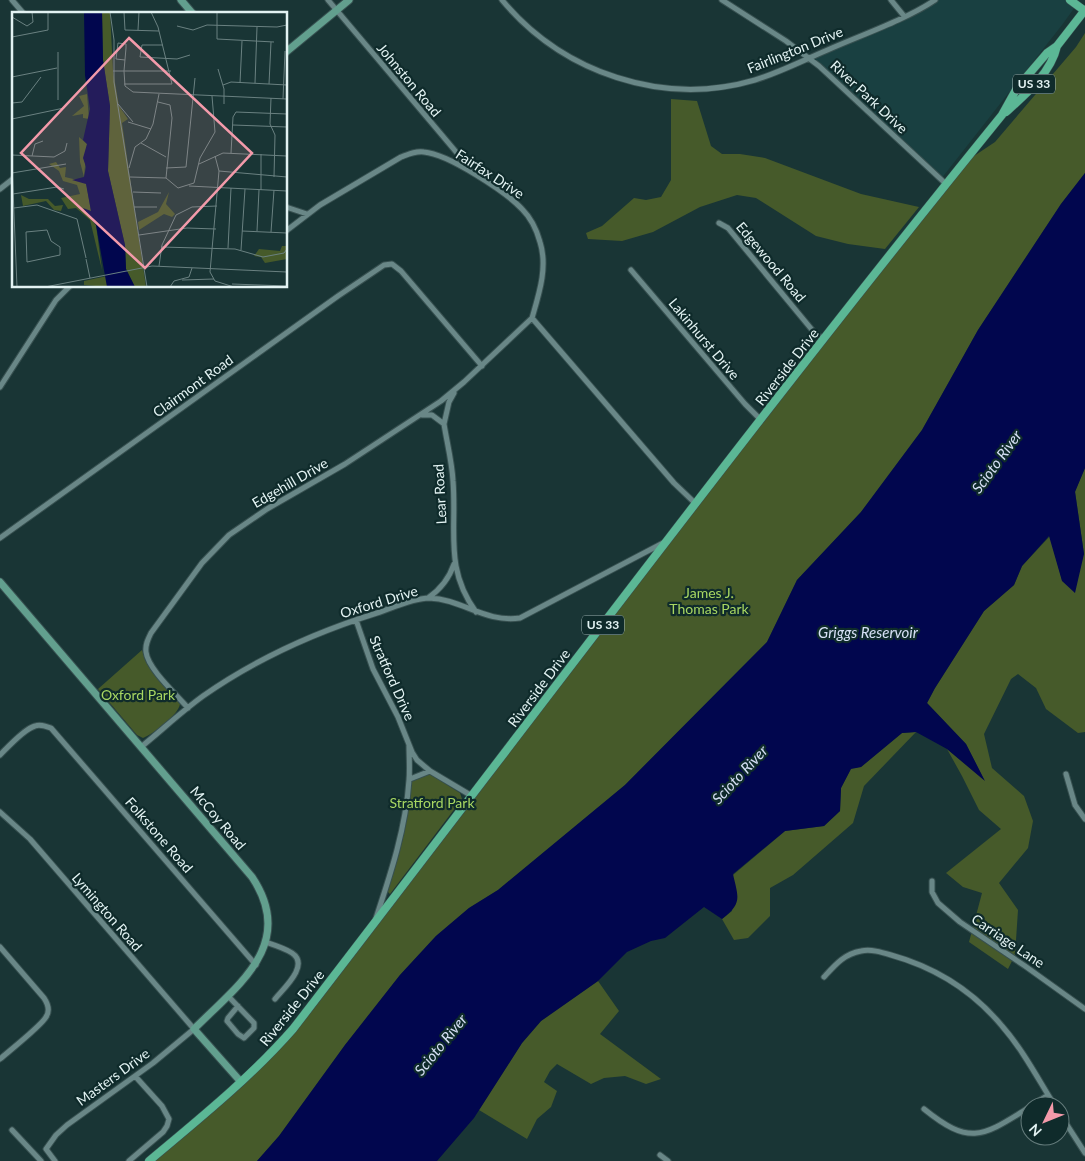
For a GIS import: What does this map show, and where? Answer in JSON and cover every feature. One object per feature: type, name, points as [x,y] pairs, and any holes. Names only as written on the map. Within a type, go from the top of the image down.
[{"type":"main road","points":[[181,0],[191,12]]},
{"type":"main road","points":[[288,50],[349,0]]},
{"type":"main road","points":[[1070,0],[1085,10]]},
{"type":"main road","name":"Riverside Drive","points":[[150,1161],[241,1082],[276,1049],[293,1029],[666,542],[946,184],[1002,115],[1025,96],[1054,60],[1057,46],[1085,10]]},
{"type":"main road","name":"McCoy Road","points":[[0,582],[257,885],[266,908],[268,925],[266,942],[256,964],[228,996],[194,1029]]},
{"type":"main road","points":[[194,1029],[241,1082]]},
{"type":"street","points":[[12,0],[22,12]]},
{"type":"street","name":"Johnston Road","points":[[328,0],[475,174]]},
{"type":"street","name":"Fairlington Drive","points":[[502,0],[521,21],[542,38],[577,61],[610,76],[645,86],[673,90],[716,88],[755,80],[904,16],[935,0]]},
{"type":"street","name":"River Park Drive","points":[[722,0],[809,58],[872,113],[946,184]]},
{"type":"street","points":[[891,0],[904,16]]},
{"type":"street","name":"Fairfax Drive","points":[[288,229],[307,214],[371,174],[412,153],[422,152],[438,155],[475,174],[522,209],[537,232],[541,245],[543,272],[532,318]]},
{"type":"street","points":[[0,190],[12,180]]},
{"type":"street","points":[[288,208],[307,214]]},
{"type":"street","name":"Edgewood Road","points":[[719,223],[728,228],[813,330],[824,340]]},
{"type":"street","name":"Clairmont Road","points":[[0,538],[338,296],[388,264],[396,266],[401,271],[482,366]]},
{"type":"street","name":"Lakinhurst Drive","points":[[631,270],[744,404],[761,420]]},
{"type":"street","points":[[0,388],[56,300],[68,288]]},
{"type":"street","points":[[532,318],[674,483],[696,504]]},
{"type":"street","name":"Edgehill Drive","points":[[188,708],[150,662],[146,653],[146,642],[202,563],[241,525],[345,464],[420,416],[456,390],[532,318]]},
{"type":"street","name":"Lear Road","points":[[428,598],[444,585],[451,575],[454,564],[453,481],[444,424],[449,402],[456,390]]},
{"type":"street","points":[[420,416],[432,415],[444,424]]},
{"type":"street","name":"Oxford Drive","points":[[141,747],[188,708],[239,673],[280,651],[322,632],[428,598],[452,603],[494,618],[508,620],[520,618],[666,542]]},
{"type":"street","name":"Lear Road","points":[[454,564],[462,588],[477,612]]},
{"type":"street","name":"Stratford Drive","points":[[356,620],[373,669],[398,717],[417,760],[430,771],[472,796]]},
{"type":"street","name":"Folkstone Road","points":[[0,755],[35,726],[42,725],[51,728],[256,964]]},
{"type":"street","name":"Stratford Drive","points":[[374,924],[399,843],[407,806],[410,779],[409,745]]},
{"type":"street","points":[[410,779],[430,771]]},
{"type":"street","points":[[1066,774],[1075,805],[1085,819]]},
{"type":"street","name":"Lymington Road","points":[[0,812],[30,839],[194,1029]]},
{"type":"street","name":"Carriage Lane","points":[[932,881],[932,892],[938,904],[960,922],[1085,1009]]},
{"type":"street","points":[[266,942],[291,952],[298,962],[297,971],[275,999]]},
{"type":"street","points":[[0,946],[44,998],[48,1008],[46,1018],[0,1058]]},
{"type":"street","points":[[824,977],[846,956],[869,950],[908,960],[936,972],[951,981],[992,1014],[1014,1042],[1048,1095]]},
{"type":"street","points":[[228,996],[238,1006],[254,1023],[255,1026],[244,1038],[227,1021],[238,1006]]},
{"type":"street","name":"Masters Drive","points":[[41,1160],[56,1135],[67,1125],[135,1076],[194,1029]]},
{"type":"street","points":[[129,1161],[163,1132],[169,1119],[162,1106],[135,1076]]},
{"type":"street","points":[[924,1109],[952,1129],[970,1134],[994,1128],[1020,1113]]},
{"type":"street","points":[[12,1130],[41,1160]]},
{"type":"street","points":[[1070,1130],[1085,1153]]},
{"type":"street","points":[[47,1148],[55,1161]]},
{"type":"street","points":[[660,1155],[668,1161]]},
{"type":"shaded area","points":[[935,0],[1080,0],[941,179],[809,57]]},
{"type":"green space","name":"James J. Thomas Park","points":[[1085,33],[1085,173],[1061,204],[978,330],[922,430],[861,512],[797,580],[767,642],[625,785],[498,890],[469,908],[436,936],[400,975],[345,1045],[279,1136],[257,1161],[150,1161],[276,1049],[962,164],[995,142],[1076,47]]},
{"type":"green space","points":[[671,99],[697,101],[711,146],[722,154],[740,154],[765,158],[861,194],[919,207],[885,249],[848,244],[816,236],[756,198],[737,195],[700,207],[653,232],[622,241],[588,239],[586,233],[602,226],[634,198],[646,200],[661,197],[671,180]]},
{"type":"green space","points":[[1085,468],[1085,732],[1078,733],[1046,709],[1036,688],[1018,674],[1011,679],[984,734],[992,768],[1024,796],[1033,821],[1028,848],[999,883],[1018,910],[1015,955],[1008,969],[969,942],[982,893],[963,887],[946,873],[1001,829],[979,810],[947,749],[984,780],[966,744],[927,703],[984,611],[1014,585],[1022,566],[1050,536],[1062,580],[1084,554],[1075,491]]},
{"type":"green space","name":"Oxford Park","points":[[142,650],[148,665],[180,704],[165,724],[143,738],[137,735],[98,689]]},
{"type":"green space","points":[[916,732],[864,786],[853,823],[793,875],[770,888],[770,916],[748,938],[734,940],[722,919],[732,911],[733,875],[785,831],[824,826],[840,811],[841,788],[851,768],[861,767],[902,733]]},
{"type":"green space","name":"Stratford Park","points":[[424,774],[430,774],[460,793],[462,799],[390,894],[387,891],[402,842],[412,781]]},
{"type":"green space","points":[[598,981],[619,1011],[600,1034],[661,1079],[646,1084],[625,1076],[604,1078],[591,1084],[557,1064],[550,1071],[544,1082],[557,1091],[551,1107],[537,1119],[527,1139],[479,1110],[522,1043],[541,1021]]},
{"type":"water","name":"Griggs Reservoir","points":[[1085,173],[1085,468],[1075,492],[1084,554],[1075,593],[1062,581],[1049,536],[1022,566],[1014,585],[984,611],[927,703],[966,744],[985,781],[947,749],[916,732],[902,733],[861,767],[851,769],[841,788],[840,811],[824,826],[785,831],[733,874],[737,894],[736,904],[722,919],[704,907],[665,938],[651,941],[627,952],[598,981],[541,1021],[522,1043],[474,1118],[437,1161],[257,1161],[279,1136],[345,1045],[400,975],[436,936],[469,908],[498,890],[625,785],[767,642],[797,580],[861,512],[922,430],[978,330],[1061,204]]},
{"type":"water label","name":"Scioto River","points":[[997,462]]},
{"type":"water label","name":"Scioto River","points":[[740,775]]},
{"type":"water label","name":"Scioto River","points":[[441,1045]]}]
